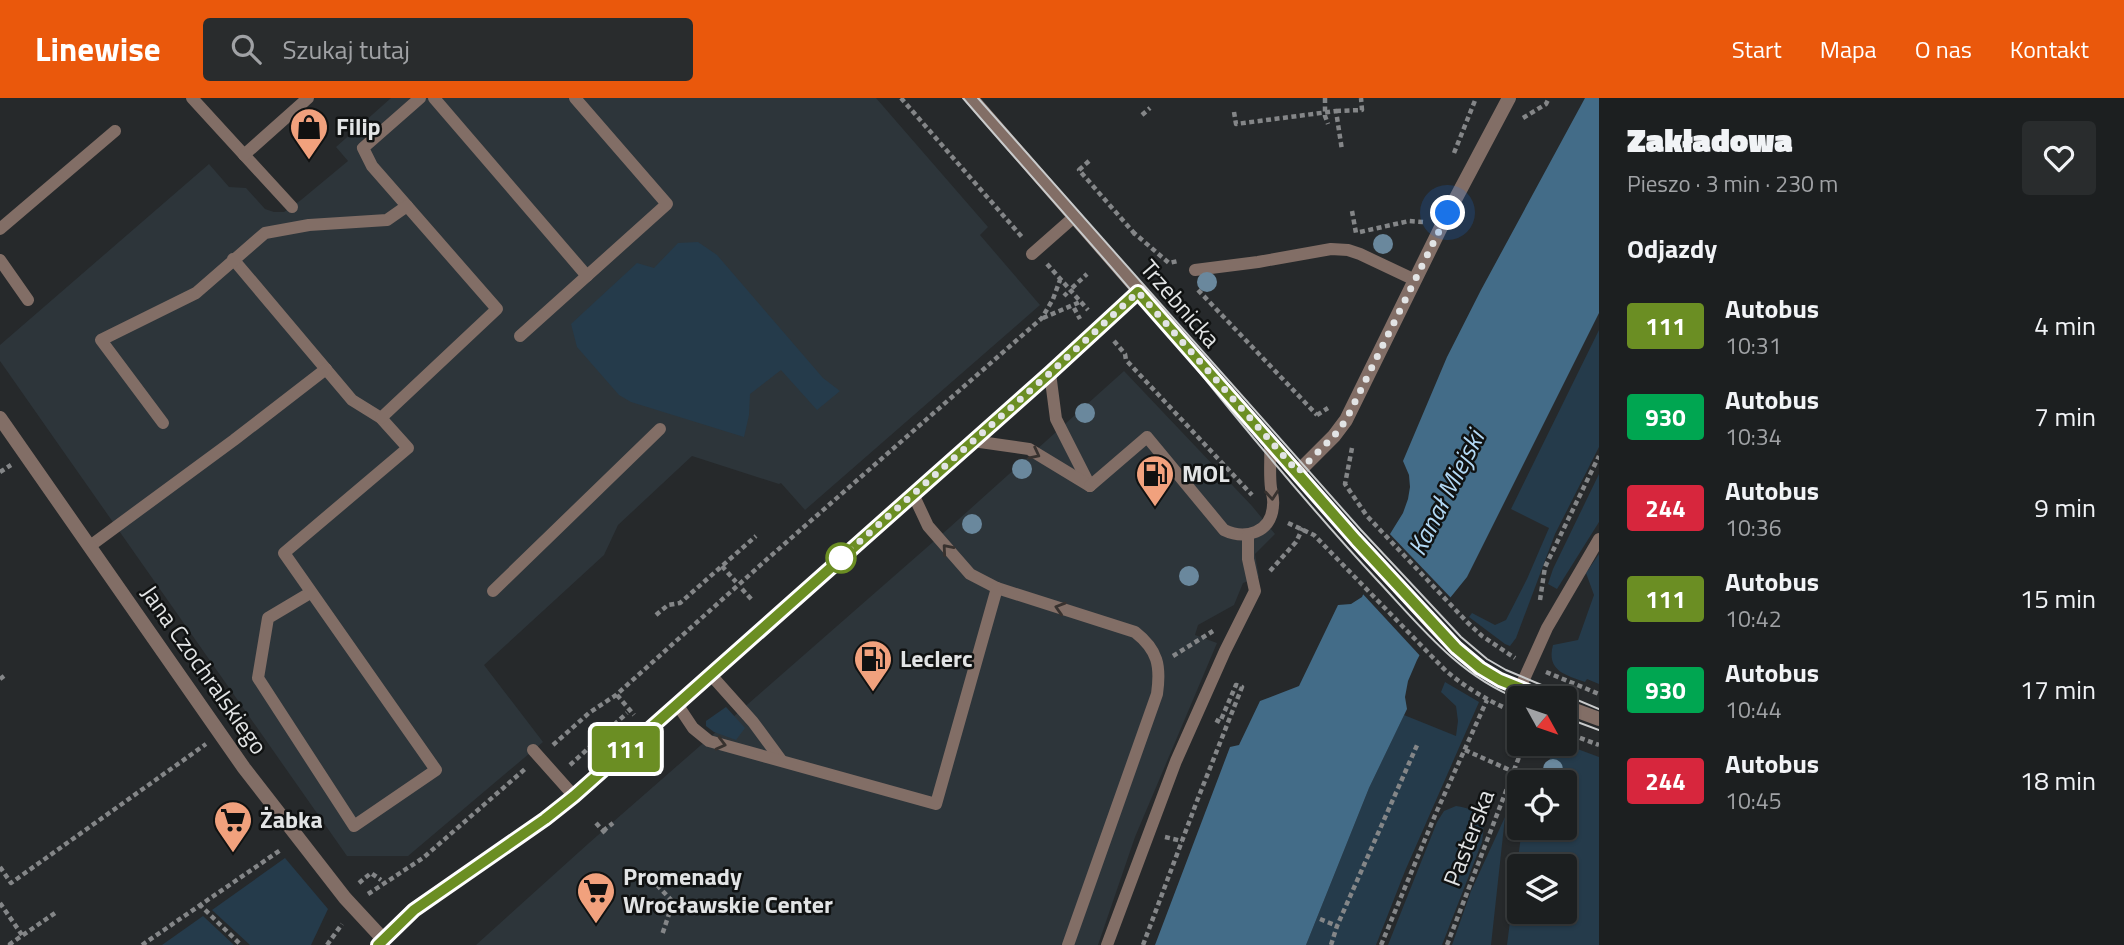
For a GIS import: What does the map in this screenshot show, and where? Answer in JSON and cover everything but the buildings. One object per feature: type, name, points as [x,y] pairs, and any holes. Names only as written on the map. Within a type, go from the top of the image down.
[{"type":"street","name":"Trzebnicka","points":[[971,98],[1356,540],[1456,648],[1480,668],[1515,686]]},
{"type":"street","points":[[1298,472],[1346,420],[1509,98]]},
{"type":"street","points":[[383,943],[414,910],[574,796],[1138,292]]},
{"type":"street","name":"Jana Czochralskiego","points":[[0,418],[244,768],[383,943]]},
{"type":"street","points":[[1577,711],[1599,719]]},
{"type":"lane","points":[[192,98],[292,207]]},
{"type":"lane","points":[[244,155],[308,98]]},
{"type":"lane","points":[[382,418],[497,309],[372,166],[363,148],[419,98]]},
{"type":"lane","points":[[434,98],[587,276]]},
{"type":"lane","points":[[520,336],[667,204],[575,98]]},
{"type":"lane","points":[[0,229],[115,131]]},
{"type":"lane","points":[[163,423],[101,340],[196,293],[265,233],[309,225],[387,220],[407,206]]},
{"type":"lane","points":[[1034,253],[1074,217]]},
{"type":"lane","points":[[1195,270],[1331,249],[1360,254],[1415,280]]},
{"type":"lane","points":[[233,259],[352,400],[382,418],[408,448],[284,553],[436,770],[354,826],[258,678],[268,618],[310,593]]},
{"type":"lane","points":[[0,260],[28,300]]},
{"type":"lane","points":[[90,546],[223,449],[326,369]]},
{"type":"lane","points":[[1050,373],[1056,419],[1090,486]]},
{"type":"lane","points":[[493,591],[660,429]]},
{"type":"lane","points":[[1090,486],[1147,437],[1224,530],[1236,536],[1248,535],[1266,523],[1272,511],[1270,443]]},
{"type":"lane","points":[[973,441],[1029,449],[1090,486]]},
{"type":"lane","points":[[913,494],[928,526],[970,574],[997,589],[1135,632],[1151,647],[1159,666],[1157,694],[1068,945]]},
{"type":"lane","points":[[1107,945],[1176,761],[1255,592],[1248,559],[1248,535]]},
{"type":"lane","points":[[1521,686],[1547,628],[1599,538]]},
{"type":"lane","points":[[677,704],[693,728],[709,741],[936,804],[997,589]]},
{"type":"lane","points":[[712,675],[781,760]]},
{"type":"lane","points":[[533,756],[574,796]]},
{"type":"path","points":[[901,98],[1034,253],[1087,309]]},
{"type":"path","points":[[1325,98],[1328,124]]},
{"type":"path","points":[[1234,112],[1236,124],[1362,110],[1361,98]]},
{"type":"path","points":[[1518,120],[1546,104],[1549,98]]},
{"type":"path","points":[[1142,115],[1150,108]]},
{"type":"path","points":[[1336,111],[1342,150]]},
{"type":"path","points":[[1089,161],[1079,170],[1134,233]]},
{"type":"path","points":[[1352,211],[1356,233]]},
{"type":"path","points":[[1169,263],[1177,270]]},
{"type":"path","points":[[1072,288],[1087,274]]},
{"type":"path","points":[[1042,318],[1060,280]]},
{"type":"path","points":[[1194,286],[1322,420]]},
{"type":"path","points":[[547,749],[589,713],[617,695],[1042,318],[1080,302]]},
{"type":"path","points":[[1074,308],[1080,318]]},
{"type":"path","points":[[1126,357],[1254,497]]},
{"type":"path","points":[[1350,455],[1345,484],[1367,516],[1467,622],[1482,636],[1514,657],[1599,694]]},
{"type":"path","points":[[1547,628],[1539,603],[1545,568],[1599,456]]},
{"type":"path","points":[[1284,521],[1314,535],[1446,671]]},
{"type":"path","points":[[1255,592],[1296,541],[1303,528]]},
{"type":"path","points":[[656,615],[668,605],[680,603],[756,536]]},
{"type":"path","points":[[722,566],[736,582]]},
{"type":"path","points":[[742,589],[753,601]]},
{"type":"path","points":[[1159,666],[1196,640],[1240,621]]},
{"type":"path","points":[[1143,945],[1242,687],[1237,685],[1220,722],[1214,720],[1231,683]]},
{"type":"path","points":[[617,695],[634,714]]},
{"type":"path","points":[[1381,945],[1487,700],[1507,709]]},
{"type":"path","points":[[566,768],[627,713]]},
{"type":"path","points":[[1577,737],[1599,745]]},
{"type":"path","points":[[0,867],[11,883],[206,743]]},
{"type":"path","points":[[1331,945],[1418,743]]},
{"type":"path","points":[[1465,750],[1510,770]]},
{"type":"path","points":[[364,898],[423,858],[533,756]]},
{"type":"path","name":"Pasterska","points":[[1447,945],[1507,790]]},
{"type":"path","points":[[596,823],[604,833],[613,823]]},
{"type":"path","points":[[1161,836],[1182,841]]},
{"type":"path","points":[[142,945],[282,848]]},
{"type":"path","points":[[353,888],[371,873],[381,880]]},
{"type":"path","points":[[657,886],[673,902],[702,905]]},
{"type":"path","points":[[662,935],[673,902]]},
{"type":"path","points":[[0,903],[22,935]]},
{"type":"path","points":[[199,904],[241,945]]},
{"type":"path","points":[[9,945],[55,913]]},
{"type":"path","points":[[327,945],[346,918]]},
{"type":"path","points":[[1320,919],[1337,926]]},
{"type":"shaded area","points":[[391,98],[876,98],[988,227],[980,235],[1040,305],[805,510],[781,483],[692,456],[618,525],[604,555],[484,665],[543,742],[408,856],[347,856],[0,361],[0,345],[209,164],[229,187],[246,188],[265,209],[284,212],[348,161],[336,147]]},
{"type":"shaded area","points":[[698,242],[717,255],[823,378],[840,391],[817,410],[781,370],[750,394],[744,437],[631,402],[619,395],[577,347],[571,324],[637,263],[654,268],[678,243]]},
{"type":"shaded area","points":[[1599,330],[1599,447],[1555,534],[1516,638],[1510,646],[1469,617],[1472,613],[1495,625],[1506,620],[1527,579],[1549,528],[1511,509]]},
{"type":"shaded area","points":[[1124,371],[1252,506],[1275,534],[1255,554],[1259,577],[1243,583],[1234,605],[1198,625],[1195,635],[1217,643],[1135,837],[1098,945],[476,945],[949,528]]},
{"type":"shaded area","points":[[1599,474],[1599,522],[1557,589],[1548,584],[1553,569]]},
{"type":"shaded area","points":[[1599,554],[1599,684],[1587,679],[1585,682],[1559,671],[1552,661],[1552,654],[1553,645],[1578,640],[1594,595],[1586,573]]},
{"type":"shaded area","points":[[1445,682],[1479,702],[1405,871],[1376,945],[1306,945],[1369,788],[1404,715],[1456,736],[1456,706],[1441,692]]},
{"type":"shaded area","points":[[726,707],[745,728],[736,740],[706,726],[706,721]]},
{"type":"shaded area","points":[[1577,749],[1599,757],[1599,945],[1507,945],[1510,924],[1577,924],[1577,854],[1519,854],[1520,840],[1577,840],[1577,770],[1546,770],[1551,756],[1577,756]]},
{"type":"shaded area","points":[[1456,806],[1472,810],[1480,816],[1483,833],[1482,842],[1442,945],[1388,945],[1437,822],[1444,811]]},
{"type":"shaded area","points":[[1505,817],[1491,945],[1452,945],[1471,891]]},
{"type":"shaded area","points":[[285,858],[328,909],[311,945],[250,945],[212,910]]},
{"type":"shaded area","points":[[203,916],[234,945],[162,945]]},
{"type":"water","name":"Kanał Miejski","points":[[1585,98],[1599,98],[1599,313],[1467,577],[1450,598],[1417,660],[1408,681],[1405,697],[1407,709],[1369,788],[1306,945],[1155,945],[1230,747],[1239,745],[1260,701],[1299,686],[1338,605],[1351,604],[1362,597],[1408,499],[1409,475],[1403,461],[1447,357]]},
{"type":"pier","points":[[1387,531],[1453,600],[1423,659],[1361,592]]},
{"type":"tram line","points":[[963,98],[1133,293],[1353,554],[1442,649],[1459,664],[1507,694]]},
{"type":"tram line","points":[[978,98],[1361,530],[1461,637],[1487,659],[1506,670],[1599,709]]},
{"type":"tram line","points":[[1577,722],[1599,730]]},
{"type":"bus line","name":"111","points":[[378,945],[414,910],[574,796],[1138,292],[1432,624],[1480,668],[1515,686]]},
{"type":"place","name":"Filip","points":[[309,161]]},
{"type":"place","name":"MOL","points":[[1155,508]]},
{"type":"place","name":"Leclerc","points":[[873,693]]},
{"type":"place","name":"Żabka","points":[[233,854]]},
{"type":"place","name":"Promenady Wrocławskie Center","points":[[596,925]]},
{"type":"route","points":[[841,558],[1138,292],[1298,472],[1346,420],[1448,213]]}]
